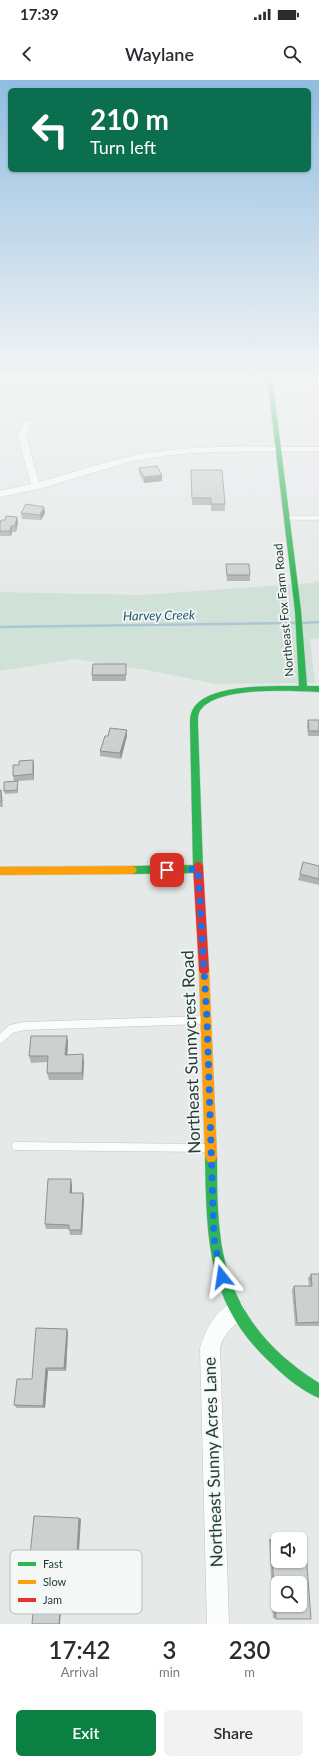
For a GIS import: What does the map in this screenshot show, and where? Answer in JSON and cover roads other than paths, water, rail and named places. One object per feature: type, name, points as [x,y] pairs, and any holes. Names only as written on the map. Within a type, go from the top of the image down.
[{"type":"street","points":[[25,448],[36,487]]},
{"type":"street","points":[[0,494],[36,487],[115,463],[165,453],[221,449],[319,449]]},
{"type":"street","name":"Northeast Fox Farm Road","points":[[198,869],[194,722],[199,705],[204,700],[217,694],[303,689],[298,611],[278,449]]},
{"type":"street","points":[[303,689],[319,689]]},
{"type":"street","points":[[0,871],[198,869]]},
{"type":"street","name":"Northeast Sunnycrest Road","points":[[198,869],[207,1020],[214,1239],[219,1266],[226,1289],[236,1310],[253,1337],[279,1364],[306,1384],[319,1391]]},
{"type":"street","name":"Northeast Sunny Acres Lane","points":[[218,1624],[210,1348],[213,1334],[220,1323],[236,1310]]},
{"type":"lane","points":[[287,518],[319,518]]},
{"type":"lane","points":[[0,1039],[11,1029],[24,1026],[207,1020]]},
{"type":"lane","points":[[16,1146],[210,1148]]},
{"type":"waterway","name":"Harvey Creek","points":[[302,623],[319,622]]},
{"type":"waterway","name":"Harvey Creek","points":[[0,627],[296,623]]}]
